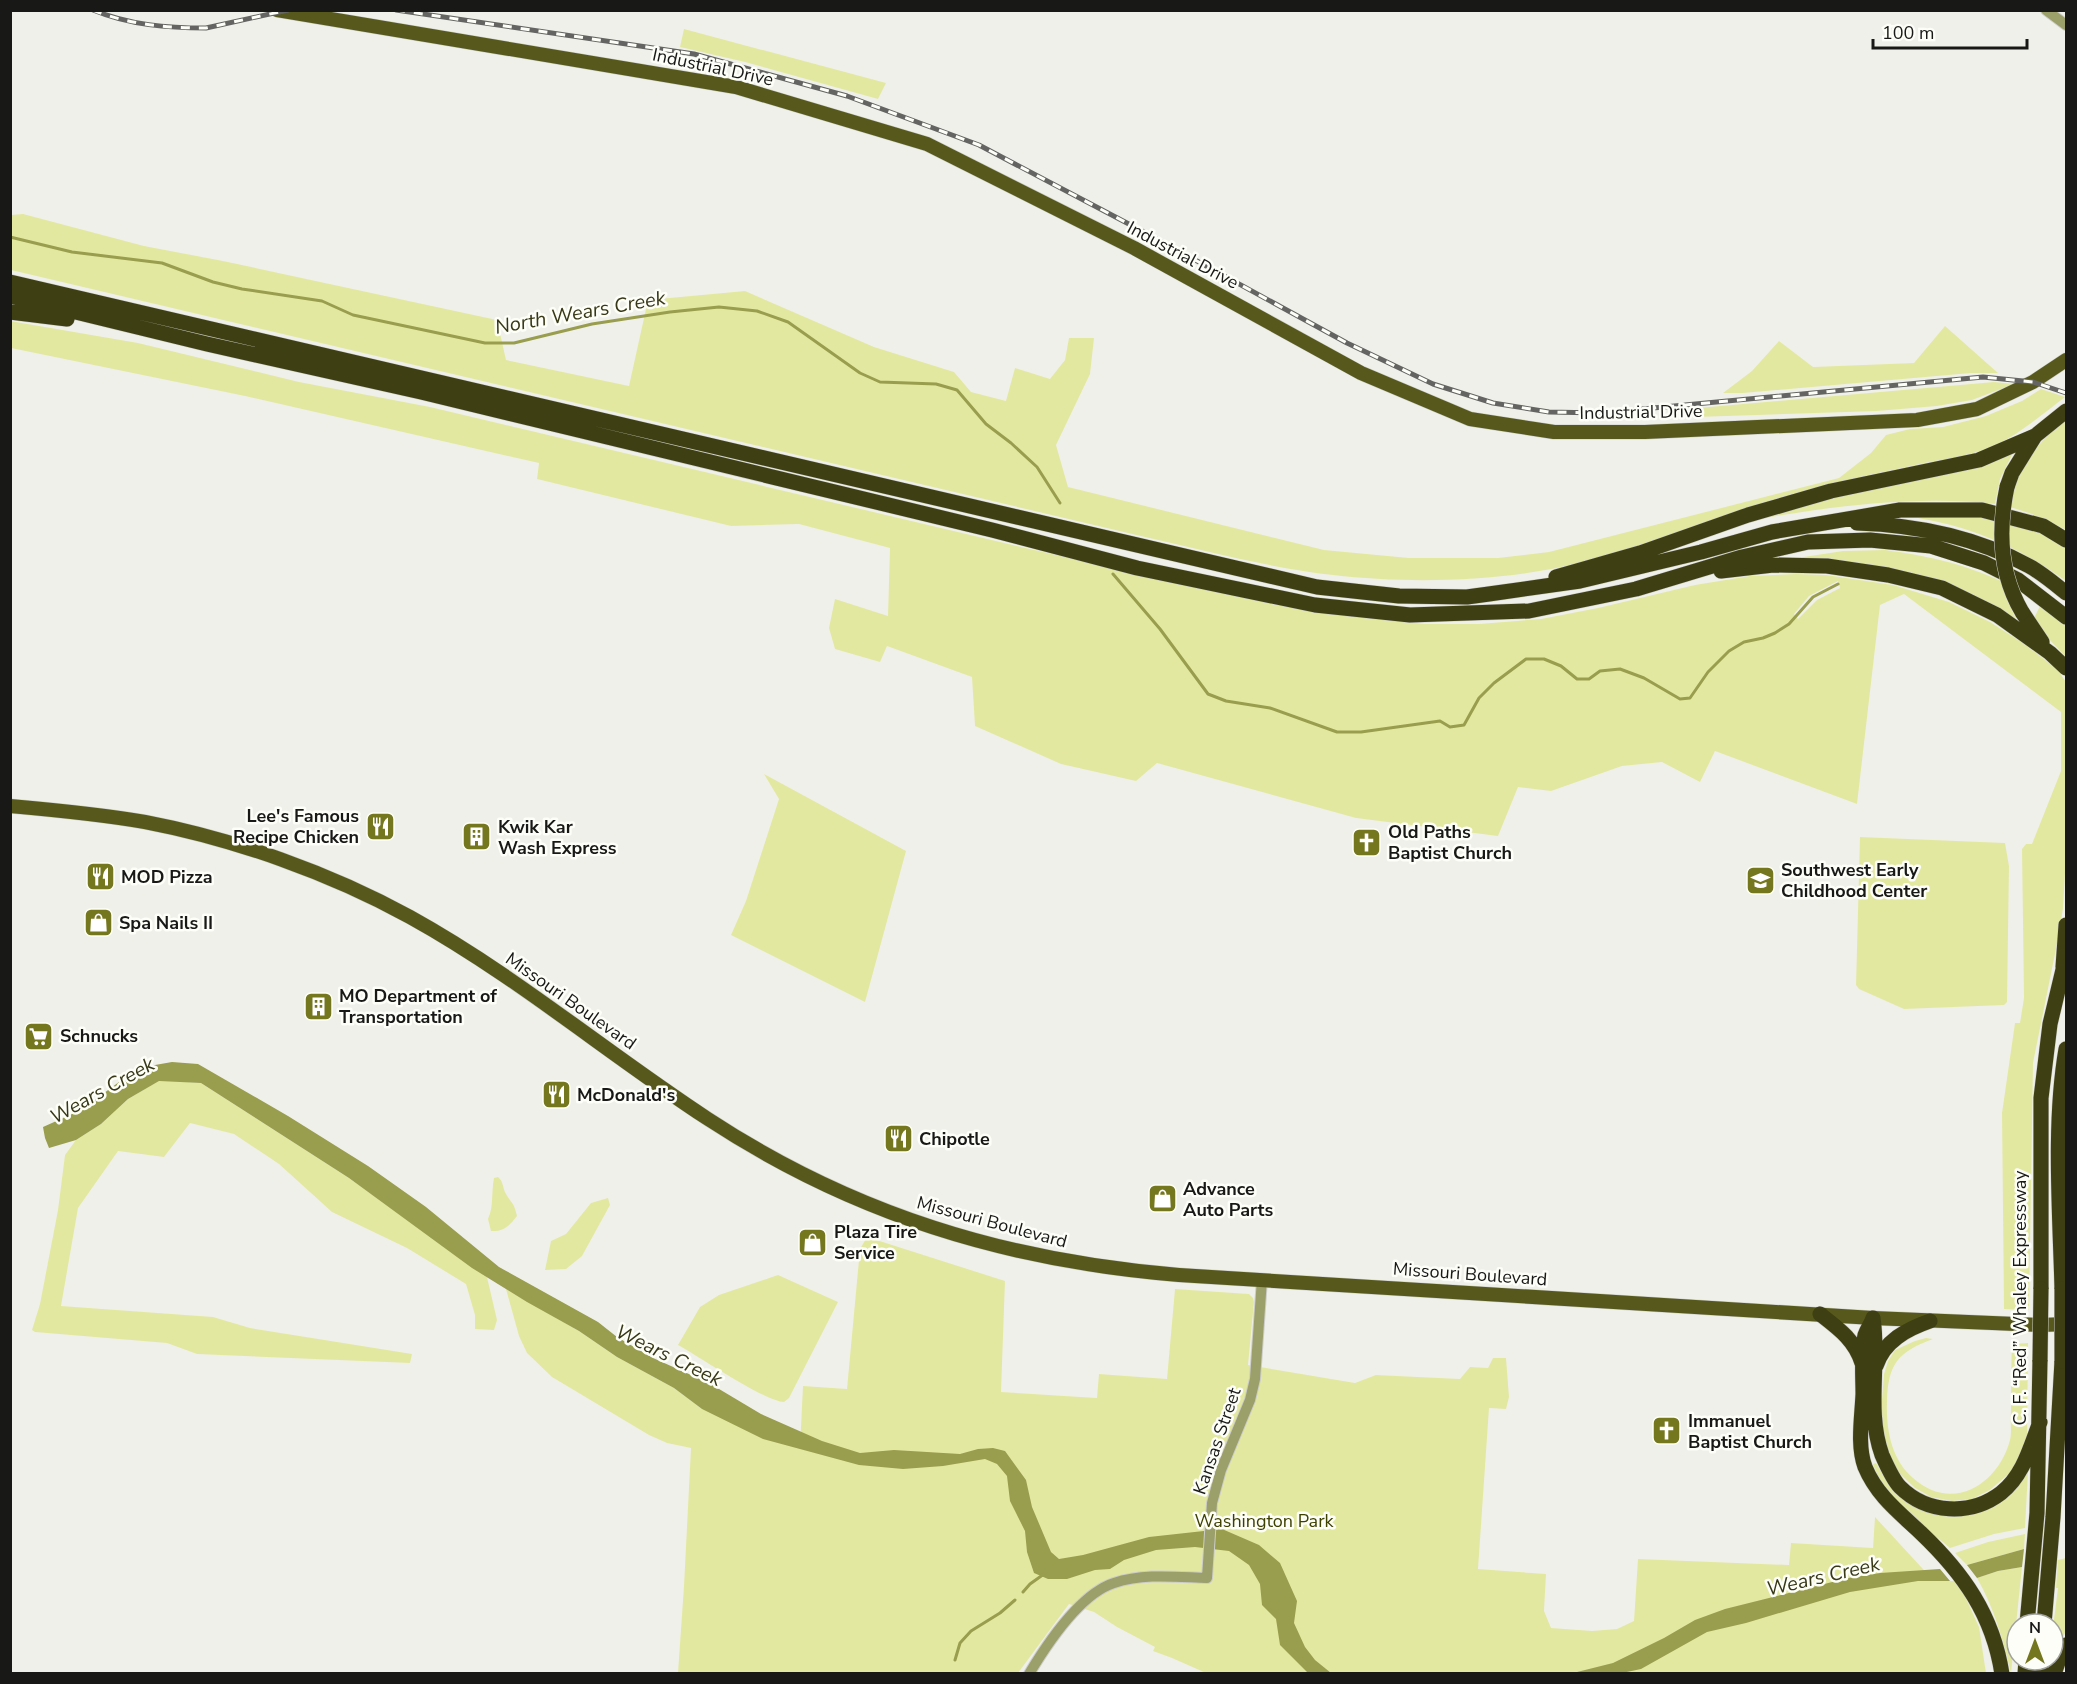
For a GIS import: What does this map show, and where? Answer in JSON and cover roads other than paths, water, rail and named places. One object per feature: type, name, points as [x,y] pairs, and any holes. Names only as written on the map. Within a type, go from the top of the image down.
[{"type":"highway","points":[[10,282],[1317,587],[1399,596],[1467,597],[1490,594],[1580,581],[1701,552],[1772,532],[1900,510],[1982,510],[2043,526],[2067,540]]},
{"type":"highway","points":[[10,296],[455,400],[992,530],[1137,568],[1315,605],[1410,615],[1529,611],[1636,589],[1742,557],[1808,542],[1870,540],[1931,546],[1958,553],[2009,576],[2050,602],[2067,616]]},
{"type":"highway","points":[[10,312],[137,327]]},
{"type":"highway","points":[[1490,594],[1640,553],[1748,515],[1831,491],[1978,460],[2035,436],[2061,416]]},
{"type":"highway","points":[[2035,436],[2007,487],[2001,526],[2003,566],[2013,597],[2050,653]]},
{"type":"highway","points":[[1824,522],[1891,524],[1957,536],[1986,546],[2031,567],[2067,593]]},
{"type":"highway","points":[[1683,575],[1773,565],[1827,566],[1888,575],[1942,588],[1998,615],[2050,653],[2066,668]]},
{"type":"highway","points":[[2062,974],[2067,925]]},
{"type":"highway","points":[[2062,974],[2067,957]]},
{"type":"highway","name":"C. F. “Red” Whaley Expressway","points":[[2028,1612],[2037,1512],[2040,1422],[2041,1098],[2049,1034],[2062,974]]},
{"type":"highway","points":[[2045,1612],[2062,1361],[2060,1133],[2062,1075],[2067,1049]]},
{"type":"highway","points":[[1820,1314],[1852,1342],[1869,1371],[1874,1420],[1882,1455],[1899,1486],[1920,1502],[1948,1510],[1974,1508],[2001,1493],[2023,1468],[2040,1422]]},
{"type":"highway","points":[[1873,1318],[1876,1336],[1869,1371],[1861,1439],[1864,1465],[1872,1482],[1890,1505],[1922,1534],[1961,1577],[1982,1608],[1999,1655],[2002,1674]]},
{"type":"highway","points":[[1869,1371],[1898,1337],[1908,1329],[1930,1321]]},
{"type":"highway","points":[[2062,1361],[2067,1402]]},
{"type":"highway","points":[[2054,1674],[2067,1645]]},
{"type":"main road","name":"Industrial Drive","points":[[277,10],[736,87],[927,144],[1134,248],[1361,373],[1470,419],[1554,432],[1645,432],[1917,420],[1977,409],[2033,382],[2067,360]]},
{"type":"main road","name":"Missouri Boulevard","points":[[10,806],[146,822],[218,840],[287,862],[348,887],[409,917],[468,952],[708,1119],[793,1170],[873,1206],[947,1233],[1020,1252],[1098,1267],[1179,1275],[1873,1318],[2067,1324]]},
{"type":"street","points":[[2046,10],[2067,25]]},
{"type":"street","name":"Kansas Street","points":[[1029,1674],[1058,1632],[1087,1599],[1113,1583],[1158,1576],[1207,1578],[1210,1514],[1221,1470],[1250,1400],[1256,1379],[1262,1279]]},
{"type":"waterway","name":"North Wears Creek","points":[[10,237],[72,252],[162,263],[213,282],[242,289],[322,301],[353,315],[485,343],[514,343],[592,324],[670,312],[719,307],[757,311],[788,322],[860,373],[880,382],[936,384],[957,390],[986,424],[1037,467],[1060,503]]},
{"type":"waterway","name":"North Wears Creek","points":[[1113,574],[1160,629],[1208,694],[1226,701],[1270,708],[1337,732],[1361,732],[1440,721],[1450,727],[1464,725],[1479,698],[1494,683],[1526,659],[1544,659],[1561,666],[1577,679],[1589,679],[1600,671],[1620,669],[1644,678],[1680,699],[1690,698],[1708,672],[1729,651],[1744,642],[1775,633],[1789,624],[1813,597],[1838,584]]},
{"type":"waterway","points":[[1023,1592],[1044,1574]]},
{"type":"waterway","points":[[955,1660],[960,1643],[971,1631],[1000,1613],[1015,1600]]},
{"type":"railway","points":[[93,10],[149,25],[206,28],[288,10]]},
{"type":"railway","points":[[396,10],[694,54],[847,96],[979,145],[1347,343],[1433,384],[1493,403],[1549,412],[1600,413],[1983,377],[2033,382],[2066,393]]},
{"type":"place","name":"Lee's Famous Recipe Chicken","points":[[380,826]]},
{"type":"place","name":"Kwik Kar Wash Express","points":[[477,837]]},
{"type":"place","name":"Old Paths Baptist Church","points":[[1367,842]]},
{"type":"place","name":"MOD Pizza","points":[[100,877]]},
{"type":"place","name":"Southwest Early Childhood Center","points":[[1760,880]]},
{"type":"place","name":"Spa Nails II","points":[[98,923]]},
{"type":"place","name":"MO Department of Transportation","points":[[318,1006]]},
{"type":"place","name":"Schnucks","points":[[39,1036]]},
{"type":"place","name":"McDonald's","points":[[556,1095]]},
{"type":"place","name":"Chipotle","points":[[898,1139]]},
{"type":"place","name":"Advance Auto Parts","points":[[1162,1199]]},
{"type":"place","name":"Plaza Tire Service","points":[[813,1242]]},
{"type":"place","name":"Immanuel Baptist Church","points":[[1667,1431]]},
{"type":"water label","name":"Wears Creek","points":[[102,1090]]},
{"type":"water label","name":"Wears Creek","points":[[669,1355]]},
{"type":"water label","name":"Wears Creek","points":[[1823,1576]]},
{"type":"park label","name":"Washington Park","points":[[1264,1521]]}]
